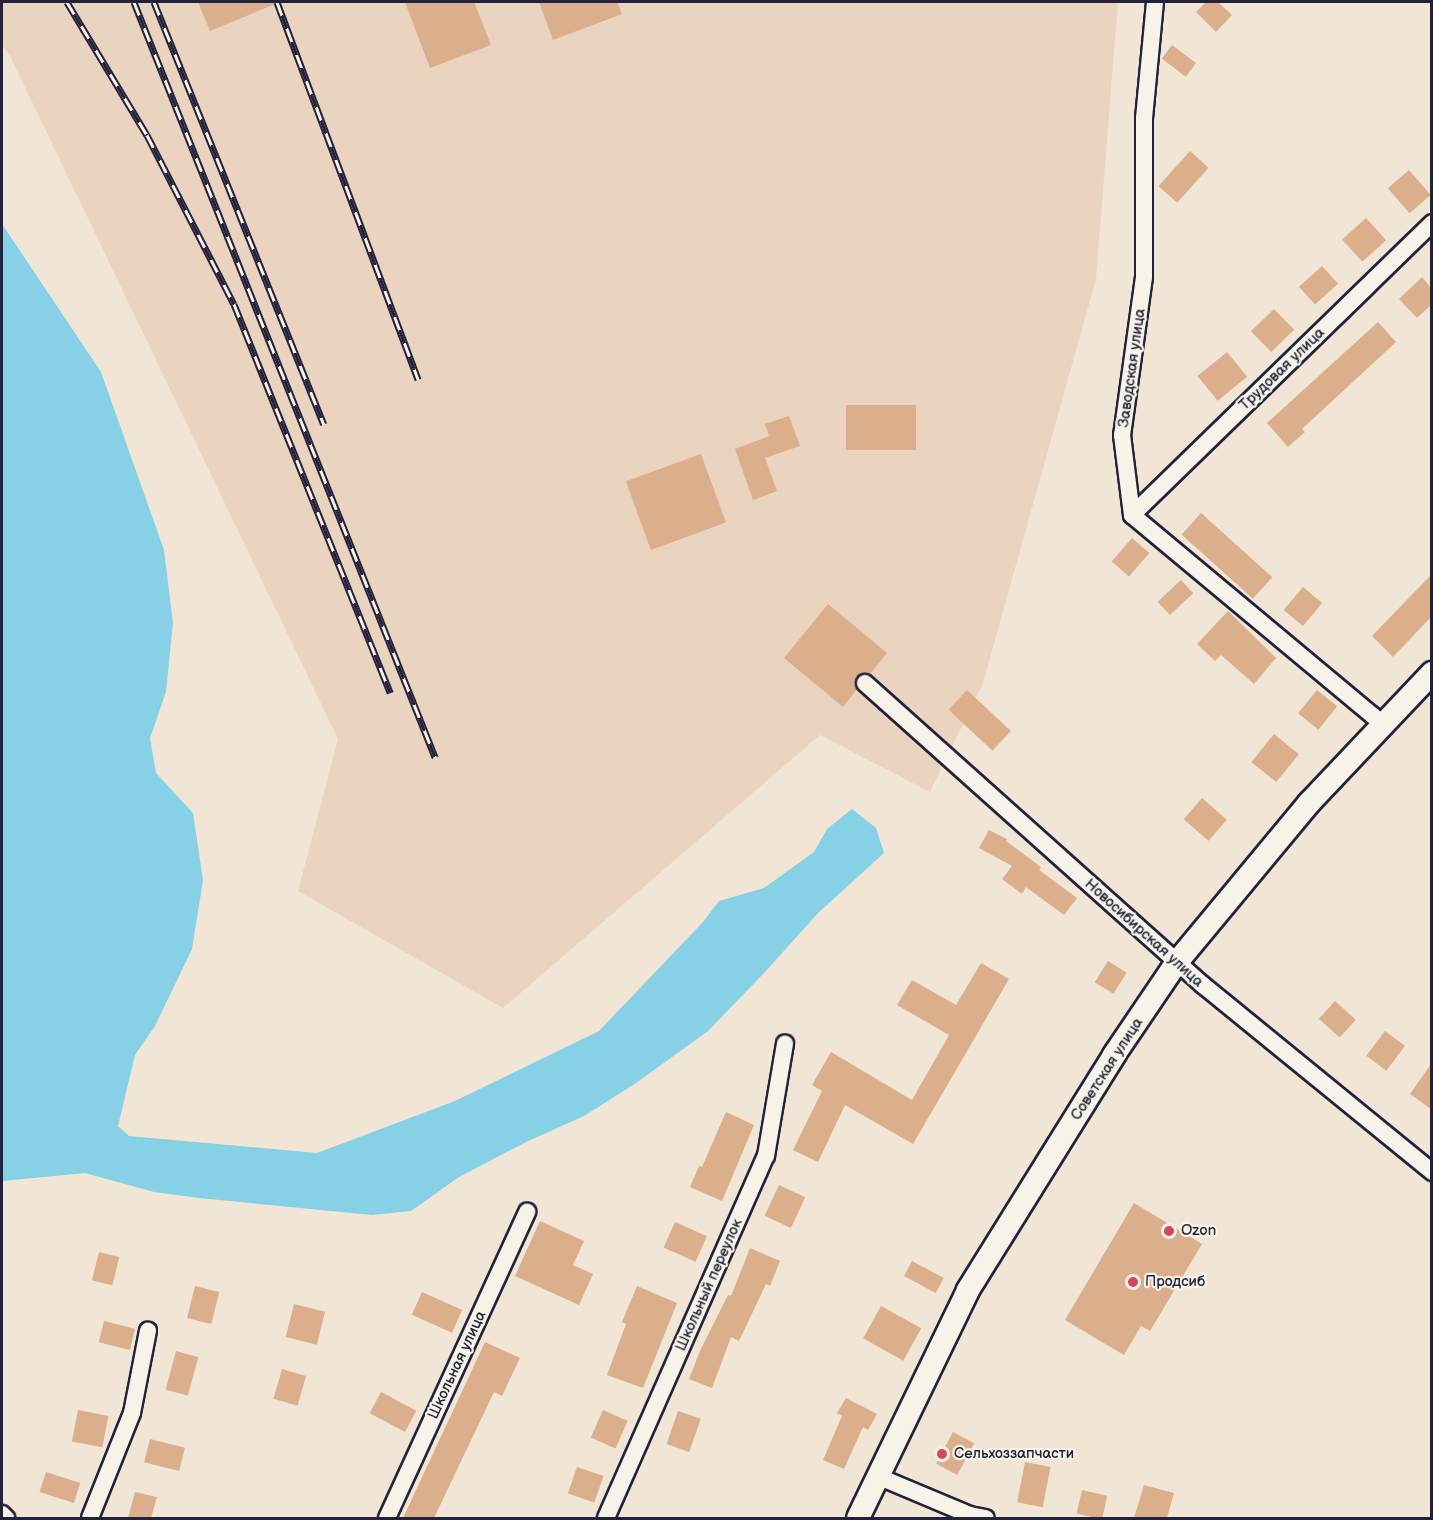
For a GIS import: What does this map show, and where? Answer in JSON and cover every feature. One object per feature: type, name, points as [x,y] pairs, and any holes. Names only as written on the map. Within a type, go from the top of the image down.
[{"type":"main road","name":"Советская улица","points":[[858,1518],[968,1290],[1114,1055],[1177,962],[1309,803],[1431,673]]},
{"type":"street","name":"Заводская улица","points":[[1132,514],[1122,435],[1144,277],[1144,118],[1155,2]]},
{"type":"street","name":"Трудовая улица","points":[[1132,514],[1431,223]]},
{"type":"street","points":[[1132,514],[1384,725]]},
{"type":"street","name":"Новосибирская улица","points":[[865,683],[1177,962],[1431,1172]]},
{"type":"street","name":"Школьный переулок","points":[[606,1518],[766,1156],[785,1044]]},
{"type":"street","name":"Школьная улица","points":[[387,1518],[527,1212]]},
{"type":"street","points":[[90,1518],[132,1413],[148,1331]]},
{"type":"street","points":[[877,1476],[970,1515],[986,1518]]},
{"type":"street","points":[[2,1514],[6,1518]]},
{"type":"shaded area","points":[[2,2],[1118,2],[1096,279],[983,683],[930,792],[820,735],[503,1008],[298,891],[338,739],[10,56],[2,45]]},
{"type":"water","points":[[2,224],[101,372],[164,550],[173,623],[166,692],[150,738],[156,773],[193,813],[203,880],[192,949],[155,1026],[135,1055],[118,1126],[129,1136],[317,1153],[455,1101],[599,1031],[703,922],[719,901],[764,888],[814,852],[827,829],[852,809],[876,828],[884,853],[818,913],[708,1031],[636,1083],[584,1116],[526,1142],[459,1177],[411,1211],[372,1215],[199,1198],[154,1192],[85,1173],[2,1181]]},
{"type":"building","points":[[198,2],[280,2],[210,31]]},
{"type":"building","points":[[405,2],[474,2],[491,45],[430,68]]},
{"type":"building","points":[[539,2],[617,2],[622,14],[553,40]]},
{"type":"building","points":[[1206,2],[1218,2],[1232,15],[1216,32],[1196,12]]},
{"type":"building","points":[[1172,45],[1196,63],[1186,77],[1162,59]]},
{"type":"building","points":[[1190,151],[1209,168],[1177,203],[1159,186]]},
{"type":"building","points":[[1409,170],[1431,195],[1410,213],[1388,188]]},
{"type":"building","points":[[1366,218],[1386,240],[1362,262],[1342,239]]},
{"type":"building","points":[[1322,266],[1338,284],[1315,305],[1299,287]]},
{"type":"building","points":[[1422,277],[1431,288],[1431,305],[1417,318],[1399,299]]},
{"type":"building","points":[[1274,309],[1294,330],[1271,352],[1251,331]]},
{"type":"building","points":[[1378,322],[1396,342],[1302,429],[1305,432],[1288,447],[1267,423]]},
{"type":"building","points":[[1227,352],[1247,377],[1218,401],[1197,376]]},
{"type":"building","points":[[846,405],[916,405],[916,450],[846,450]]},
{"type":"building","points":[[789,416],[800,446],[765,458],[777,491],[753,500],[735,449],[769,436],[765,424]]},
{"type":"building","points":[[701,454],[726,523],[651,550],[626,481]]},
{"type":"building","points":[[1201,513],[1272,577],[1253,599],[1182,535]]},
{"type":"building","points":[[1132,538],[1149,553],[1129,576],[1112,561]]},
{"type":"building","points":[[1431,575],[1431,617],[1393,657],[1372,636]]},
{"type":"building","points":[[1181,580],[1193,593],[1170,615],[1158,602]]},
{"type":"building","points":[[1303,587],[1322,603],[1303,626],[1284,610]]},
{"type":"building","points":[[828,604],[887,653],[870,674],[862,673],[857,676],[855,681],[857,689],[843,707],[784,658]]},
{"type":"building","points":[[1228,611],[1276,658],[1254,684],[1221,655],[1215,661],[1197,644]]},
{"type":"building","points":[[967,690],[1011,731],[992,751],[949,710]]},
{"type":"building","points":[[1317,690],[1337,706],[1318,730],[1298,713]]},
{"type":"building","points":[[1274,734],[1299,754],[1276,782],[1251,762]]},
{"type":"building","points":[[1202,798],[1227,820],[1209,841],[1184,819]]},
{"type":"building","points":[[989,830],[1007,839],[1006,841],[1041,867],[1039,870],[1077,898],[1064,915],[1026,887],[1022,894],[1002,879],[1012,866],[979,848]]},
{"type":"building","points":[[1108,961],[1127,973],[1113,994],[1095,982]]},
{"type":"building","points":[[981,963],[1009,979],[913,1144],[845,1105],[818,1162],[793,1150],[822,1091],[812,1085],[831,1052],[912,1100],[949,1035],[897,1005],[912,980],[956,1005]]},
{"type":"building","points":[[1335,1001],[1356,1020],[1340,1038],[1319,1019]]},
{"type":"building","points":[[1385,1031],[1405,1046],[1386,1071],[1366,1056]]},
{"type":"building","points":[[1431,1064],[1431,1109],[1410,1094]]},
{"type":"building","points":[[726,1112],[754,1125],[722,1201],[690,1187],[699,1166],[702,1167]]},
{"type":"building","points":[[779,1185],[805,1197],[791,1228],[765,1216]]},
{"type":"building","name":"Продсиб","points":[[1134,1203],[1202,1244],[1150,1331],[1141,1326],[1124,1355],[1065,1320]]},
{"type":"building","points":[[540,1221],[584,1241],[573,1265],[593,1274],[579,1305],[515,1276]]},
{"type":"building","points":[[675,1222],[707,1236],[696,1262],[664,1248]]},
{"type":"building","points":[[750,1248],[780,1261],[770,1286],[766,1284],[739,1341],[731,1337],[712,1388],[689,1379],[700,1351],[728,1295],[731,1296]]},
{"type":"building","points":[[99,1252],[119,1257],[112,1285],[92,1280]]},
{"type":"building","points":[[912,1261],[944,1278],[936,1293],[904,1276]]},
{"type":"building","points":[[195,1286],[219,1292],[211,1324],[187,1318]]},
{"type":"building","points":[[637,1286],[677,1303],[643,1388],[607,1375],[626,1324],[622,1322]]},
{"type":"building","points":[[422,1292],[462,1310],[452,1333],[412,1315]]},
{"type":"building","points":[[294,1304],[325,1312],[317,1345],[286,1337]]},
{"type":"building","points":[[881,1306],[921,1328],[903,1361],[863,1338]]},
{"type":"building","points":[[104,1321],[135,1329],[130,1350],[99,1342]]},
{"type":"building","points":[[485,1342],[520,1358],[502,1396],[494,1392],[434,1518],[403,1518]]},
{"type":"building","points":[[176,1351],[198,1357],[188,1396],[166,1390]]},
{"type":"building","points":[[282,1369],[306,1376],[297,1406],[273,1399]]},
{"type":"building","points":[[381,1392],[416,1411],[405,1432],[370,1413]]},
{"type":"building","points":[[846,1398],[877,1414],[868,1430],[863,1427],[844,1469],[823,1460],[842,1416],[837,1413]]},
{"type":"building","points":[[78,1410],[108,1416],[102,1447],[72,1441]]},
{"type":"building","points":[[603,1410],[628,1421],[615,1448],[591,1437]]},
{"type":"building","points":[[678,1411],[701,1419],[689,1452],[667,1444]]},
{"type":"building","points":[[953,1432],[974,1443],[957,1475],[936,1464]]},
{"type":"building","points":[[150,1439],[185,1448],[179,1471],[144,1462]]},
{"type":"building","points":[[1025,1462],[1051,1467],[1043,1507],[1017,1502]]},
{"type":"building","points":[[577,1467],[603,1476],[594,1503],[568,1493]]},
{"type":"building","points":[[46,1472],[80,1483],[74,1503],[40,1492]]},
{"type":"building","points":[[1144,1485],[1174,1493],[1167,1518],[1134,1518]]},
{"type":"building","points":[[1082,1490],[1107,1496],[1102,1518],[1077,1513]]},
{"type":"building","points":[[135,1492],[157,1497],[151,1518],[128,1518]]},
{"type":"railway","points":[[67,2],[147,135],[234,304],[390,693]]},
{"type":"railway","points":[[134,2],[435,757]]},
{"type":"railway","points":[[154,2],[324,424]]},
{"type":"railway","points":[[277,2],[418,380]]},
{"type":"place","name":"Ozon","points":[[1169,1231]]},
{"type":"place","name":"Продсиб","points":[[1133,1282]]},
{"type":"place","name":"Сельхоззапчасти","points":[[942,1454]]}]
